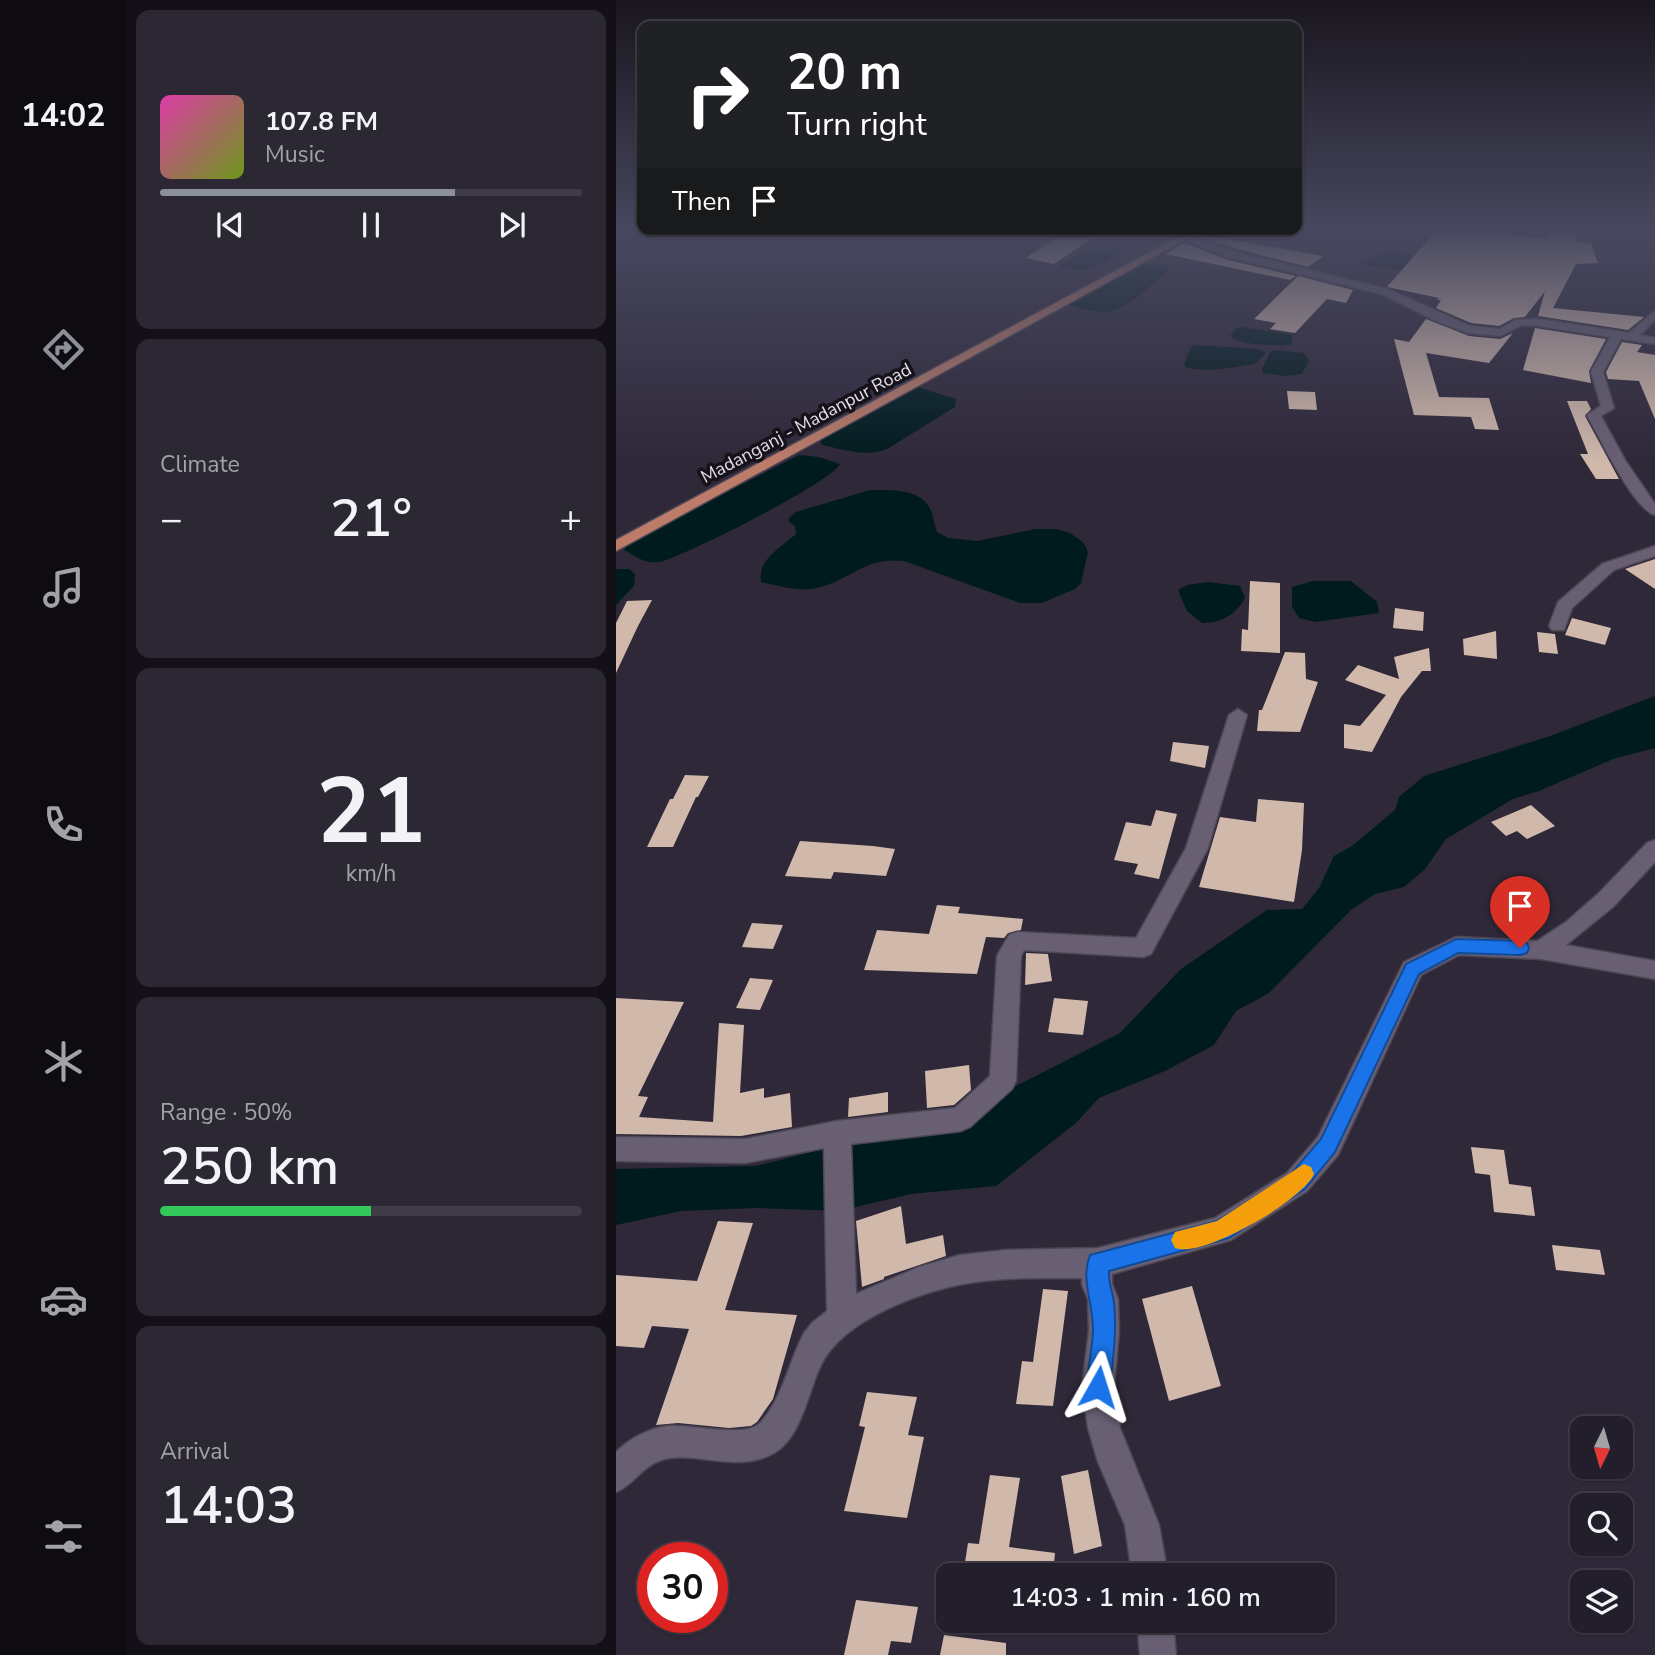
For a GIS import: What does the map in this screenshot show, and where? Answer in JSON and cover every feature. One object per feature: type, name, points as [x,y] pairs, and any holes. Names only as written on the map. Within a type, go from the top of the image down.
[{"type":"main road","name":"Madanganj - Madanpur Road","points":[[616,546],[1055,307]]},
{"type":"street","points":[[1414,307],[1457,327],[1498,333],[1508,331],[1520,322],[1574,326],[1655,341]]},
{"type":"street","points":[[1631,338],[1655,314]]},
{"type":"street","points":[[1617,335],[1597,372],[1608,408],[1594,415],[1618,460],[1649,507],[1655,511]]},
{"type":"street","points":[[1558,626],[1564,606],[1608,567],[1655,551]]},
{"type":"street","points":[[616,1149],[745,1151],[837,1134],[961,1119],[1003,1081],[1009,956],[1017,941],[1143,948],[1197,848],[1238,715]]},
{"type":"street","points":[[1541,950],[1574,928],[1606,900],[1655,848]]},
{"type":"street","points":[[616,1475],[654,1443],[674,1440],[751,1445],[767,1439],[800,1384],[808,1358],[824,1331],[876,1298],[973,1267],[1098,1263],[1221,1230],[1297,1182],[1328,1146],[1412,969],[1456,946],[1541,950],[1655,970]]},
{"type":"street","points":[[837,1134],[842,1320]]},
{"type":"street","points":[[1098,1263],[1097,1285],[1103,1299],[1104,1331],[1098,1387],[1104,1429],[1142,1525],[1148,1563]]},
{"type":"street","points":[[1156,1633],[1158,1655]]},
{"type":"shaded area","points":[[1077,307],[1122,307],[1107,312]]},
{"type":"shaded area","points":[[1236,328],[1288,334],[1292,336],[1292,344],[1259,344],[1230,336]]},
{"type":"shaded area","points":[[1196,345],[1258,349],[1266,353],[1255,364],[1213,370],[1186,368],[1184,364],[1191,347]]},
{"type":"shaded area","points":[[1275,350],[1304,353],[1309,361],[1302,374],[1285,376],[1263,373],[1270,352]]},
{"type":"shaded area","points":[[918,387],[956,399],[955,407],[887,449],[863,453],[822,445],[820,440],[823,437]]},
{"type":"shaded area","points":[[799,455],[819,457],[840,464],[831,473],[786,502],[673,557],[649,562],[624,550],[639,537]]},
{"type":"shaded area","points":[[870,490],[901,491],[923,499],[930,508],[937,532],[948,538],[977,541],[1035,529],[1056,529],[1070,533],[1084,543],[1088,552],[1081,583],[1075,589],[1042,603],[1020,603],[904,561],[879,562],[814,589],[761,582],[766,561],[796,534],[795,526],[789,522],[789,518],[796,512]]},
{"type":"shaded area","points":[[616,569],[629,569],[635,574],[634,586],[616,605]]},
{"type":"shaded area","points":[[1313,581],[1351,581],[1377,602],[1379,613],[1315,622],[1299,618],[1292,607],[1292,587]]},
{"type":"shaded area","points":[[1208,582],[1240,586],[1245,598],[1227,617],[1202,623],[1187,611],[1178,590],[1187,585]]},
{"type":"shaded area","points":[[1655,696],[1655,748],[1613,759],[1539,791],[1513,799],[1446,839],[1425,869],[1404,887],[1375,894],[1351,910],[1269,993],[1236,1011],[1214,1045],[1165,1071],[1099,1098],[1076,1123],[996,1186],[911,1194],[839,1211],[757,1208],[681,1211],[616,1225],[616,1169],[756,1166],[860,1140],[1006,1091],[1120,1033],[1181,969],[1267,910],[1302,909],[1319,888],[1334,856],[1352,846],[1395,810],[1399,797],[1424,776],[1550,736]]},
{"type":"building","points":[[1266,307],[1319,307],[1295,333],[1270,329],[1276,323],[1254,319]]},
{"type":"building","points":[[1533,307],[1525,317],[1514,318],[1499,326],[1471,323],[1436,308]]},
{"type":"building","points":[[1540,307],[1553,307],[1644,317],[1628,330],[1538,316]]},
{"type":"building","points":[[1426,319],[1469,336],[1500,339],[1513,333],[1489,363],[1426,353],[1439,397],[1489,398],[1499,430],[1475,429],[1471,417],[1414,415],[1394,339],[1409,342]]},
{"type":"building","points":[[1535,328],[1606,339],[1589,371],[1591,383],[1523,370]]},
{"type":"building","points":[[1622,342],[1642,345],[1637,352],[1655,355],[1655,419],[1639,381],[1608,379],[1606,372]]},
{"type":"building","points":[[1287,391],[1315,392],[1317,410],[1289,409]]},
{"type":"building","points":[[1567,401],[1587,401],[1591,409],[1585,416],[1619,479],[1596,479],[1580,454],[1588,454]]},
{"type":"building","points":[[1655,559],[1655,589],[1625,569]]},
{"type":"building","points":[[1250,581],[1280,583],[1280,653],[1241,651],[1242,629],[1248,630]]},
{"type":"building","points":[[652,600],[616,673],[616,623],[627,601]]},
{"type":"building","points":[[1395,608],[1424,612],[1423,631],[1393,628]]},
{"type":"building","points":[[1572,618],[1611,628],[1605,645],[1565,635]]},
{"type":"building","points":[[1496,631],[1497,659],[1464,655],[1463,639]]},
{"type":"building","points":[[1537,632],[1555,634],[1558,654],[1539,652]]},
{"type":"building","points":[[1429,648],[1431,671],[1422,671],[1401,697],[1372,752],[1344,748],[1344,724],[1360,726],[1386,695],[1345,680],[1358,665],[1399,679],[1394,657]]},
{"type":"building","points":[[1285,652],[1305,653],[1306,679],[1318,682],[1300,732],[1257,731],[1259,710],[1262,710]]},
{"type":"building","points":[[1173,742],[1209,746],[1205,768],[1170,761]]},
{"type":"building","points":[[685,775],[709,776],[673,847],[647,847],[670,799],[673,799]]},
{"type":"building","points":[[1258,799],[1304,803],[1302,850],[1294,902],[1199,887],[1220,817],[1256,822]]},
{"type":"building","points":[[1531,805],[1555,826],[1527,839],[1517,831],[1506,836],[1491,822]]},
{"type":"building","points":[[1156,810],[1177,814],[1159,879],[1134,874],[1138,864],[1114,860],[1126,822],[1151,826]]},
{"type":"building","points":[[800,841],[895,849],[886,876],[834,872],[831,879],[785,876]]},
{"type":"building","points":[[937,905],[960,907],[958,913],[1023,919],[1021,930],[1008,933],[1004,938],[986,937],[977,974],[864,970],[877,930],[929,934]]},
{"type":"building","points":[[752,923],[783,925],[773,949],[742,947]]},
{"type":"building","points":[[1026,953],[1048,954],[1052,981],[1025,985]]},
{"type":"building","points":[[750,978],[773,980],[760,1010],[736,1008]]},
{"type":"building","points":[[616,998],[684,1002],[638,1096],[648,1097],[639,1117],[713,1122],[719,1023],[744,1025],[740,1093],[764,1088],[764,1098],[790,1093],[792,1127],[741,1136],[616,1134]]},
{"type":"building","points":[[1054,998],[1088,1001],[1083,1035],[1048,1032]]},
{"type":"building","points":[[969,1065],[971,1090],[954,1105],[927,1108],[925,1071]]},
{"type":"building","points":[[888,1092],[888,1112],[848,1117],[849,1098]]},
{"type":"building","points":[[1471,1147],[1504,1150],[1509,1184],[1531,1187],[1535,1216],[1494,1212],[1490,1175],[1475,1173]]},
{"type":"building","points":[[901,1206],[906,1244],[943,1235],[946,1256],[862,1287],[856,1221]]},
{"type":"building","points":[[718,1221],[753,1223],[725,1310],[797,1315],[773,1399],[757,1422],[751,1426],[729,1428],[678,1423],[656,1425],[689,1329],[652,1326],[644,1348],[616,1346],[616,1275],[697,1281]]},
{"type":"building","points":[[1552,1245],[1600,1250],[1605,1275],[1556,1270]]},
{"type":"building","points":[[1192,1286],[1221,1386],[1169,1401],[1142,1299]]},
{"type":"building","points":[[1043,1289],[1068,1291],[1053,1406],[1016,1404],[1022,1361],[1033,1362]]},
{"type":"building","points":[[867,1392],[917,1397],[908,1435],[924,1437],[907,1518],[844,1511],[865,1427],[859,1426]]},
{"type":"building","points":[[1088,1470],[1102,1546],[1074,1554],[1061,1476]]},
{"type":"building","points":[[990,1475],[1020,1478],[1009,1547],[1055,1553],[1054,1563],[965,1563],[968,1543],[979,1544]]},
{"type":"building","points":[[856,1600],[918,1607],[911,1643],[891,1641],[888,1655],[844,1655]]},
{"type":"building","points":[[944,1635],[1006,1643],[1006,1655],[940,1655]]},
{"type":"slow traffic","points":[[1182,1240],[1221,1230],[1297,1182],[1304,1174]]},
{"type":"route","points":[[1098,1387],[1104,1331],[1103,1299],[1096,1274],[1098,1263],[1221,1230],[1297,1182],[1328,1146],[1412,969],[1456,946],[1520,948]]}]
